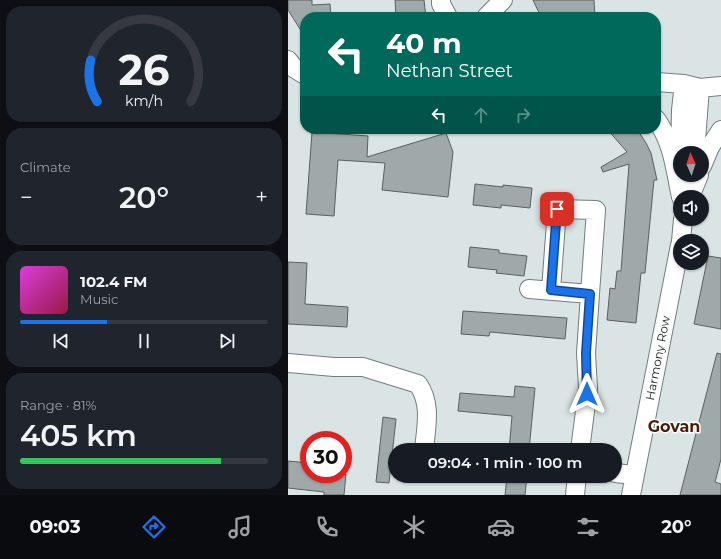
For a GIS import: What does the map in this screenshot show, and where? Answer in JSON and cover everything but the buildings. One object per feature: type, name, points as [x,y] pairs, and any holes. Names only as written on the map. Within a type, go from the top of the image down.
[{"type":"street","points":[[441,0],[441,4],[445,12]]},
{"type":"street","points":[[491,12],[503,0]]},
{"type":"street","points":[[288,60],[295,69],[300,72]]},
{"type":"street","points":[[661,83],[692,86],[721,86]]},
{"type":"street","points":[[692,86],[695,146]]},
{"type":"street","points":[[680,146],[681,117],[692,86]]},
{"type":"street","points":[[661,126],[669,142],[680,190]]},
{"type":"street","points":[[709,149],[721,130]]},
{"type":"street","points":[[551,290],[557,209],[596,210],[586,353],[588,388],[581,443]]},
{"type":"street","name":"Harmony Row","points":[[631,495],[675,270]]},
{"type":"street","points":[[528,289],[590,294]]},
{"type":"street","points":[[288,363],[334,367],[363,367],[418,384],[424,392],[428,406],[425,443]]},
{"type":"street","points":[[622,474],[634,476]]},
{"type":"street","points":[[575,495],[576,483]]},
{"type":"district","name":"Govan","points":[[674,426]]},
{"type":"route","points":[[557,209],[551,290],[590,294],[586,353],[587,394]]}]
